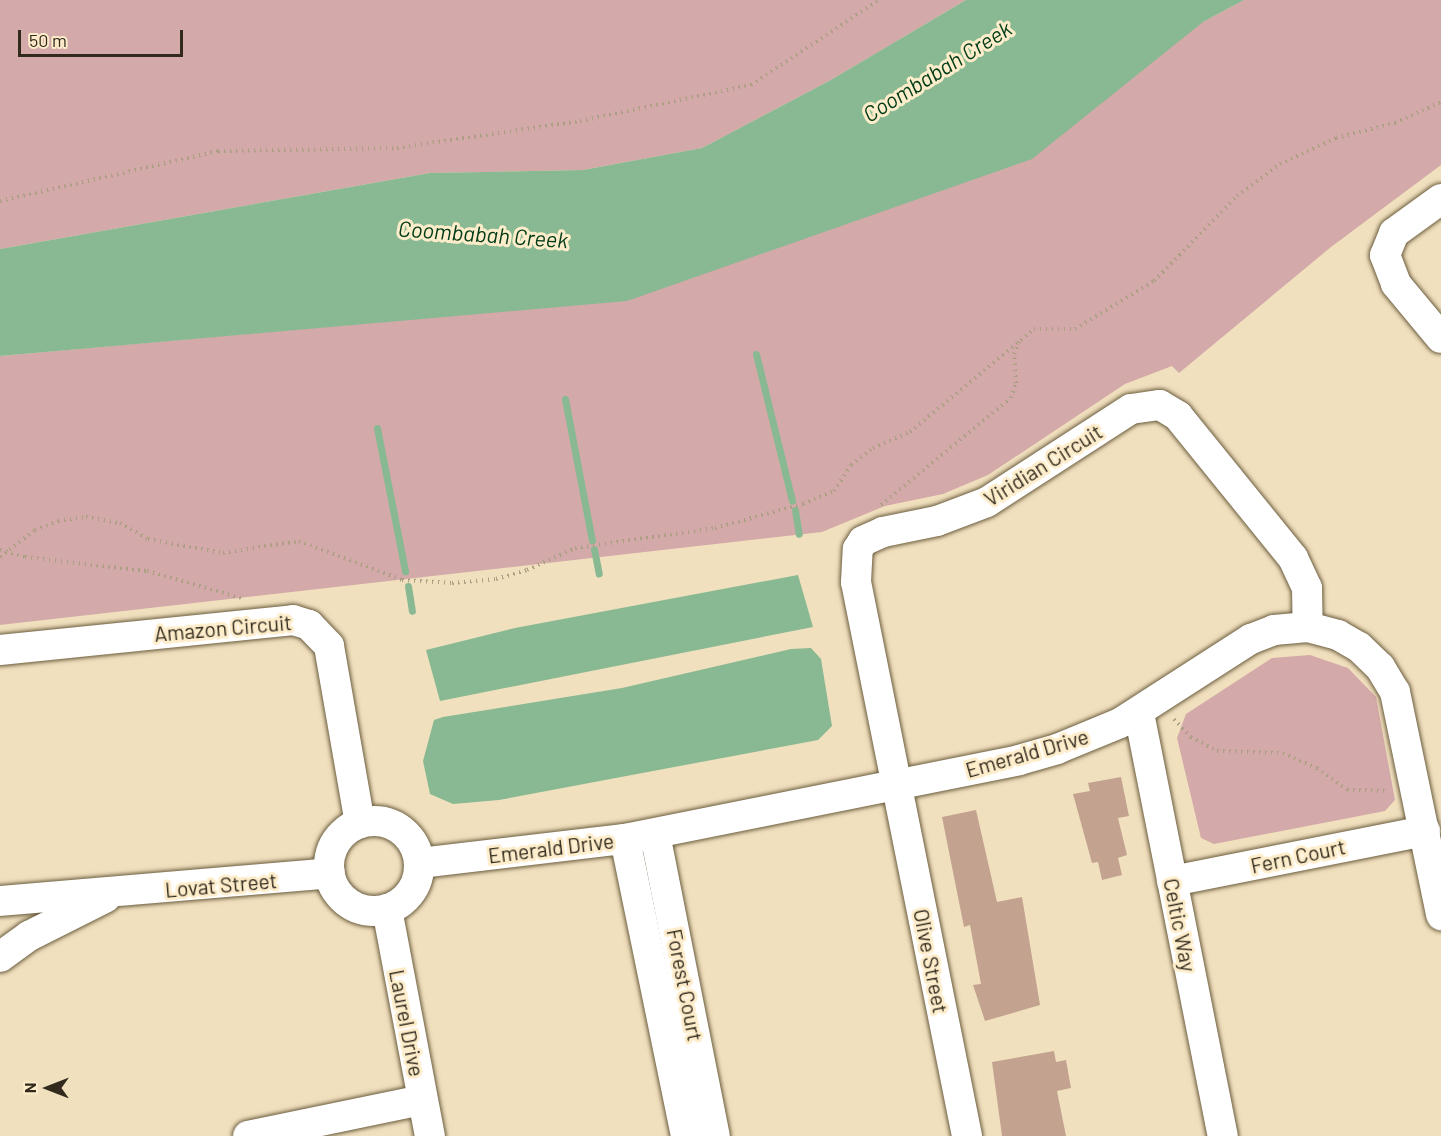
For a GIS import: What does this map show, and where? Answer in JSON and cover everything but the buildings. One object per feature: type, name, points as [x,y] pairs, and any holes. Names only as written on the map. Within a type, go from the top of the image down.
[{"type":"street","points":[[1441,200],[1394,233],[1385,255],[1396,284],[1441,338]]},
{"type":"street","name":"Viridian Circuit","points":[[896,785],[856,582],[858,549],[863,541],[883,532],[956,515],[1002,495],[1139,405],[1160,405],[1178,416],[1290,553],[1307,588],[1308,627]]},
{"type":"street","name":"Amazon Circuit","points":[[0,650],[293,620],[309,624],[329,646],[360,823]]},
{"type":"street","name":"Emerald Drive","points":[[420,863],[655,834],[896,785],[1057,749],[1139,713],[1251,639],[1274,630],[1308,627],[1354,643],[1372,657],[1388,678],[1399,705],[1441,915]]},
{"type":"street","name":"Celtic Way","points":[[1139,713],[1223,1136]]},
{"type":"street","name":"Olive Street","points":[[896,785],[967,1136]]},
{"type":"street","points":[[376,820],[395,825],[408,835],[420,863],[415,885],[406,898],[387,909],[358,908],[335,888],[330,873],[336,842],[360,823],[376,820]]},
{"type":"street","name":"Fern Court","points":[[1172,881],[1425,831]]},
{"type":"street","name":"Forest Court","points":[[655,834],[715,1136]]},
{"type":"street","name":"Forest Court","points":[[625,839],[686,1136]]},
{"type":"street","name":"Lovat Street","points":[[0,901],[88,891],[113,894],[330,873]]},
{"type":"street","name":"Lovat Street","points":[[0,957],[29,936],[113,894]]},
{"type":"street","name":"Laurel Drive","points":[[387,909],[430,1136]]},
{"type":"street","points":[[248,1136],[423,1100]]},
{"type":"path","points":[[0,201],[219,151],[397,148],[580,121],[751,84],[879,0]]},
{"type":"path","points":[[0,557],[35,530],[58,521],[86,517],[120,523],[148,539],[223,553],[298,541],[402,580],[452,583],[496,579],[527,570],[575,548],[715,528],[803,504],[834,491],[851,465],[873,448],[910,432],[1034,329],[1076,329],[1154,281],[1237,196],[1280,164],[1336,138],[1395,123],[1441,102]]},
{"type":"path","points":[[0,550],[147,571],[216,593],[254,599]]},
{"type":"path","points":[[1170,714],[1191,736],[1217,751],[1284,753],[1303,760],[1356,792],[1399,789]]},
{"type":"shaded area","points":[[0,0],[966,0],[829,81],[702,148],[583,170],[430,173],[0,249]]},
{"type":"shaded area","points":[[1244,0],[1441,0],[1441,165],[1331,247],[1179,373],[1172,366],[1125,384],[988,475],[943,494],[885,506],[822,532],[0,625],[0,356],[369,323],[1203,22]]},
{"type":"shaded area","points":[[1310,655],[1348,668],[1376,697],[1395,800],[1385,811],[1214,844],[1201,838],[1177,738],[1186,714],[1272,658]]},
{"type":"water","name":"Coombabah Creek","points":[[966,0],[1244,0],[1203,22],[1032,159],[627,301],[0,356],[0,249],[430,173],[583,170],[702,148],[829,81]]},
{"type":"water","points":[[798,575],[813,627],[440,701],[426,650],[515,628]]},
{"type":"water","points":[[811,648],[821,659],[832,726],[818,740],[499,800],[453,804],[430,794],[423,761],[434,720],[622,688],[791,649]]},
{"type":"waterway","points":[[756,354],[792,501]]},
{"type":"waterway","points":[[565,399],[592,540]]},
{"type":"waterway","points":[[377,428],[405,571]]},
{"type":"waterway","points":[[795,510],[799,534]]},
{"type":"waterway","points":[[594,549],[599,574]]},
{"type":"waterway","points":[[408,586],[412,611]]}]
